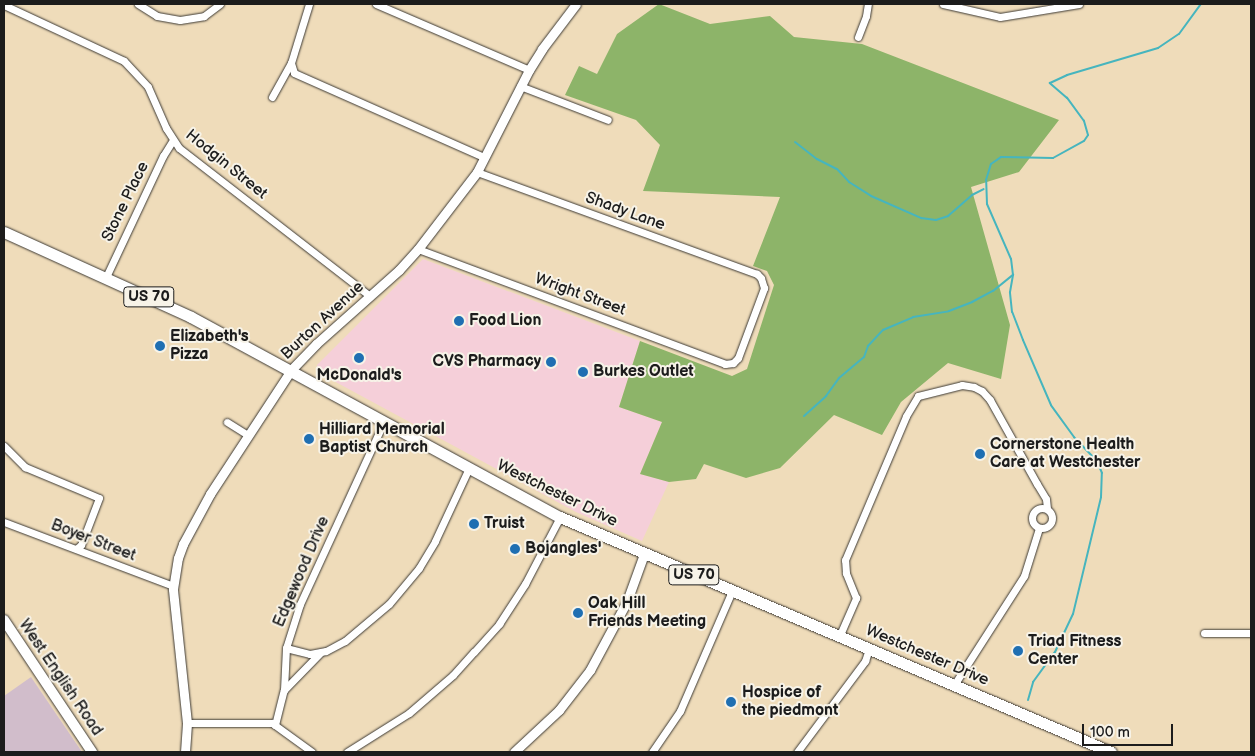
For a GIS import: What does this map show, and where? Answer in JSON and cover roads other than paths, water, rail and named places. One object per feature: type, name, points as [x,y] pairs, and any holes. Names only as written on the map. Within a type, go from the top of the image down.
[{"type":"main road","name":"Westchester Drive","points":[[4,232],[191,317],[560,517],[1111,752]]},
{"type":"main road","name":"West English Road","points":[[4,620],[92,752]]},
{"type":"street","points":[[138,4],[157,16],[180,20],[204,16],[220,4]]},
{"type":"street","points":[[272,97],[291,63],[309,4]]},
{"type":"street","points":[[376,4],[529,70]]},
{"type":"street","name":"Burton Avenue","points":[[185,752],[187,723],[173,586],[178,558],[183,544],[210,494],[291,370],[393,276],[418,249],[477,172],[529,70],[542,49],[576,4]]},
{"type":"street","points":[[858,37],[866,16],[868,4]]},
{"type":"street","points":[[943,4],[1000,17],[1079,4]]},
{"type":"street","name":"Hodgin Street","points":[[4,5],[124,61],[148,88],[173,140],[188,156],[370,296]]},
{"type":"street","points":[[291,63],[294,73],[484,156]]},
{"type":"street","points":[[520,86],[608,120]]},
{"type":"street","name":"Stone Place","points":[[106,277],[163,156],[173,140]]},
{"type":"street","name":"Shady Lane","points":[[477,172],[756,274],[762,278],[764,288],[742,352],[733,363]]},
{"type":"street","name":"Wright Street","points":[[418,249],[716,361],[725,364],[733,363]]},
{"type":"street","points":[[839,637],[856,598],[846,573],[845,560],[906,416],[918,396],[962,385],[974,387],[982,391],[990,400],[1042,492],[1047,508],[1052,513],[1052,520],[1049,526],[1039,528]]},
{"type":"street","name":"Edgewood Drive","points":[[275,725],[284,690],[286,648],[309,582],[384,421]]},
{"type":"street","points":[[227,422],[248,435]]},
{"type":"street","points":[[4,446],[26,467],[99,498],[80,545],[76,549]]},
{"type":"street","points":[[284,690],[320,653],[345,641],[389,604],[406,585],[435,541],[469,468]]},
{"type":"street","points":[[1039,528],[1032,521],[1033,514],[1037,509],[1047,508]]},
{"type":"street","points":[[347,752],[355,750],[388,728],[429,697],[474,652],[498,624],[525,584],[560,517]]},
{"type":"street","name":"Boyer Street","points":[[4,522],[173,586]]},
{"type":"street","points":[[954,686],[1024,576],[1039,528]]},
{"type":"street","points":[[514,752],[559,710],[590,670],[627,601],[644,554]]},
{"type":"street","points":[[652,752],[680,711],[732,591]]},
{"type":"street","points":[[1204,633],[1251,633]]},
{"type":"street","points":[[286,648],[301,653],[320,653]]},
{"type":"street","points":[[797,752],[865,661],[869,649]]},
{"type":"street","points":[[187,723],[275,725],[312,752]]},
{"type":"waterway","points":[[1028,700],[1033,682],[1055,652],[1073,614],[1101,497],[1102,473],[1097,461],[1074,437],[1051,405],[1023,340],[1012,312],[1010,292],[1013,275],[1011,259],[987,204],[986,180],[991,164],[1001,157],[1053,158],[1084,141],[1088,135],[1084,121],[1067,98],[1050,83],[1067,75],[1158,48],[1179,34],[1201,4]]},
{"type":"waterway","points":[[795,142],[817,159],[837,169],[849,182],[871,196],[921,218],[936,220],[948,216],[972,195],[984,189]]},
{"type":"waterway","points":[[804,416],[826,396],[839,378],[864,357],[868,346],[883,330],[913,317],[949,311],[972,302],[993,291],[1013,275]]},
{"type":"place","name":"Food Lion","points":[[459,321]]},
{"type":"place","name":"Elizabeth's Pizza","points":[[160,346]]},
{"type":"place","name":"McDonald's","points":[[359,358]]},
{"type":"place","name":"CVS Pharmacy","points":[[551,362]]},
{"type":"place","name":"Burkes Outlet","points":[[583,372]]},
{"type":"place","name":"Hilliard Memorial Baptist Church","points":[[309,439]]},
{"type":"place","name":"Cornerstone Health Care at Westchester","points":[[980,454]]},
{"type":"place","name":"Truist","points":[[474,524]]},
{"type":"place","name":"Bojangles'","points":[[515,549]]},
{"type":"place","name":"Oak Hill Friends Meeting","points":[[578,613]]},
{"type":"place","name":"Triad Fitness Center","points":[[1018,651]]},
{"type":"place","name":"Hospice of the piedmont","points":[[731,702]]}]
